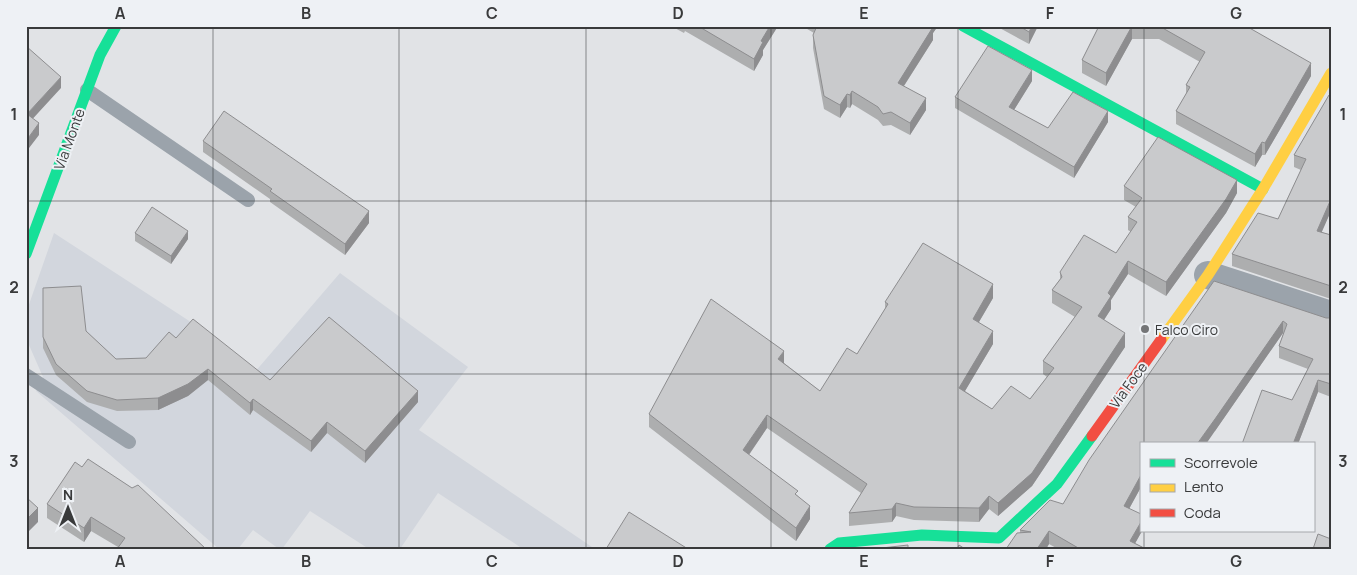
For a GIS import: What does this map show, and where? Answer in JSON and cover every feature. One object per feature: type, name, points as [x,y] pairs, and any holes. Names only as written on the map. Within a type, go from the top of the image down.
[{"type":"street","name":"Via Monte","points":[[26,254],[100,55],[116,26]]},
{"type":"street","points":[[963,26],[1263,189]]},
{"type":"street","name":"Via Foce","points":[[830,549],[839,543],[922,535],[1002,544],[1057,484],[1208,275],[1263,189],[1331,73]]},
{"type":"street","points":[[1208,275],[1331,315]]},
{"type":"lane","points":[[87,90],[248,200]]},
{"type":"lane","points":[[26,375],[129,442]]},
{"type":"shaded area","points":[[54,233],[197,326],[254,373],[340,273],[468,367],[419,430],[595,549],[523,549],[438,493],[400,549],[369,549],[310,511],[282,549],[279,549],[253,530],[238,549],[219,549],[36,391],[43,377],[29,345],[26,313]]},
{"type":"building","points":[[698,26],[770,26],[761,41],[763,42],[754,59]]},
{"type":"building","points":[[817,26],[933,27],[898,83],[926,98],[910,123],[891,112],[883,114],[878,107],[852,91],[850,95],[847,94],[840,105],[824,96],[813,35]]},
{"type":"building","points":[[1019,26],[1032,26],[1029,32]]},
{"type":"building","points":[[1099,26],[1132,26],[1106,73],[1082,60]]},
{"type":"building","points":[[1159,26],[1246,26],[1311,63],[1265,143],[1262,142],[1255,154],[1176,111],[1190,87],[1186,85],[1205,52]]},
{"type":"building","points":[[26,46],[61,77],[27,114],[39,123],[26,141]]},
{"type":"building","points":[[988,46],[1032,70],[1009,107],[1048,128],[1073,92],[1108,111],[1074,167],[955,97]]},
{"type":"building","points":[[1329,95],[1331,96],[1331,199],[1317,231],[1331,235],[1331,286],[1232,254],[1258,213],[1278,219],[1306,159],[1294,155]]},
{"type":"building","points":[[224,111],[369,211],[345,244],[270,191],[272,189],[203,141]]},
{"type":"building","points":[[1158,137],[1237,180],[1226,199],[1166,282],[1128,261],[1108,293],[1111,296],[1098,316],[1125,333],[1032,473],[998,503],[989,496],[979,508],[914,507],[896,503],[892,509],[849,513],[867,484],[767,415],[743,450],[798,491],[795,494],[810,506],[796,528],[649,414],[711,299],[784,351],[778,359],[820,391],[847,348],[857,354],[888,304],[885,302],[923,243],[993,284],[973,319],[993,331],[959,388],[992,409],[1011,386],[1030,399],[1054,368],[1043,361],[1082,307],[1052,290],[1062,277],[1060,272],[1084,235],[1116,253],[1137,222],[1128,217],[1142,198],[1124,186]]},
{"type":"building","points":[[152,207],[188,231],[171,256],[135,233]]},
{"type":"building","points":[[1214,281],[1326,318],[1331,318],[1331,384],[1318,380],[1294,442],[1243,442],[1262,390],[1292,400],[1313,359],[1279,346],[1287,324],[1283,321],[1198,442],[1140,442],[1140,477],[1124,506],[1140,514],[1140,524],[1130,541],[1146,549],[1080,549],[1049,531],[1037,549],[1006,549],[1017,533],[1031,532],[1020,530],[1050,500],[1063,504],[1089,460]]},
{"type":"building","points":[[81,286],[86,331],[116,359],[146,358],[169,332],[176,338],[193,319],[270,380],[329,317],[418,391],[365,451],[327,422],[311,441],[253,399],[250,403],[208,369],[188,384],[158,398],[117,400],[87,391],[56,364],[43,337],[43,288]]},
{"type":"building","points":[[88,459],[132,488],[138,485],[206,549],[117,549],[125,538],[91,517],[84,528],[47,504],[75,462],[82,467]]},
{"type":"building","points":[[26,497],[38,508],[26,520]]},
{"type":"building","points":[[629,512],[688,549],[606,549]]},
{"type":"building","points":[[1318,534],[1331,539],[1331,549],[1313,549]]},
{"type":"building","points":[[908,545],[908,549],[873,549]]},
{"type":"building","points":[[959,545],[965,549],[957,549]]},
{"type":"traffic: fast","points":[[26,254],[100,55],[116,26]]},
{"type":"traffic: fast","points":[[963,26],[1263,189]]},
{"type":"traffic: fast","points":[[830,549],[839,543],[922,535],[999,538],[1057,484],[1092,436]]},
{"type":"traffic: slow","points":[[1161,340],[1208,275],[1263,189],[1331,73]]},
{"type":"traffic: jam","points":[[1092,436],[1161,340]]},
{"type":"place","name":"Falco Ciro","points":[[1145,329]]}]
